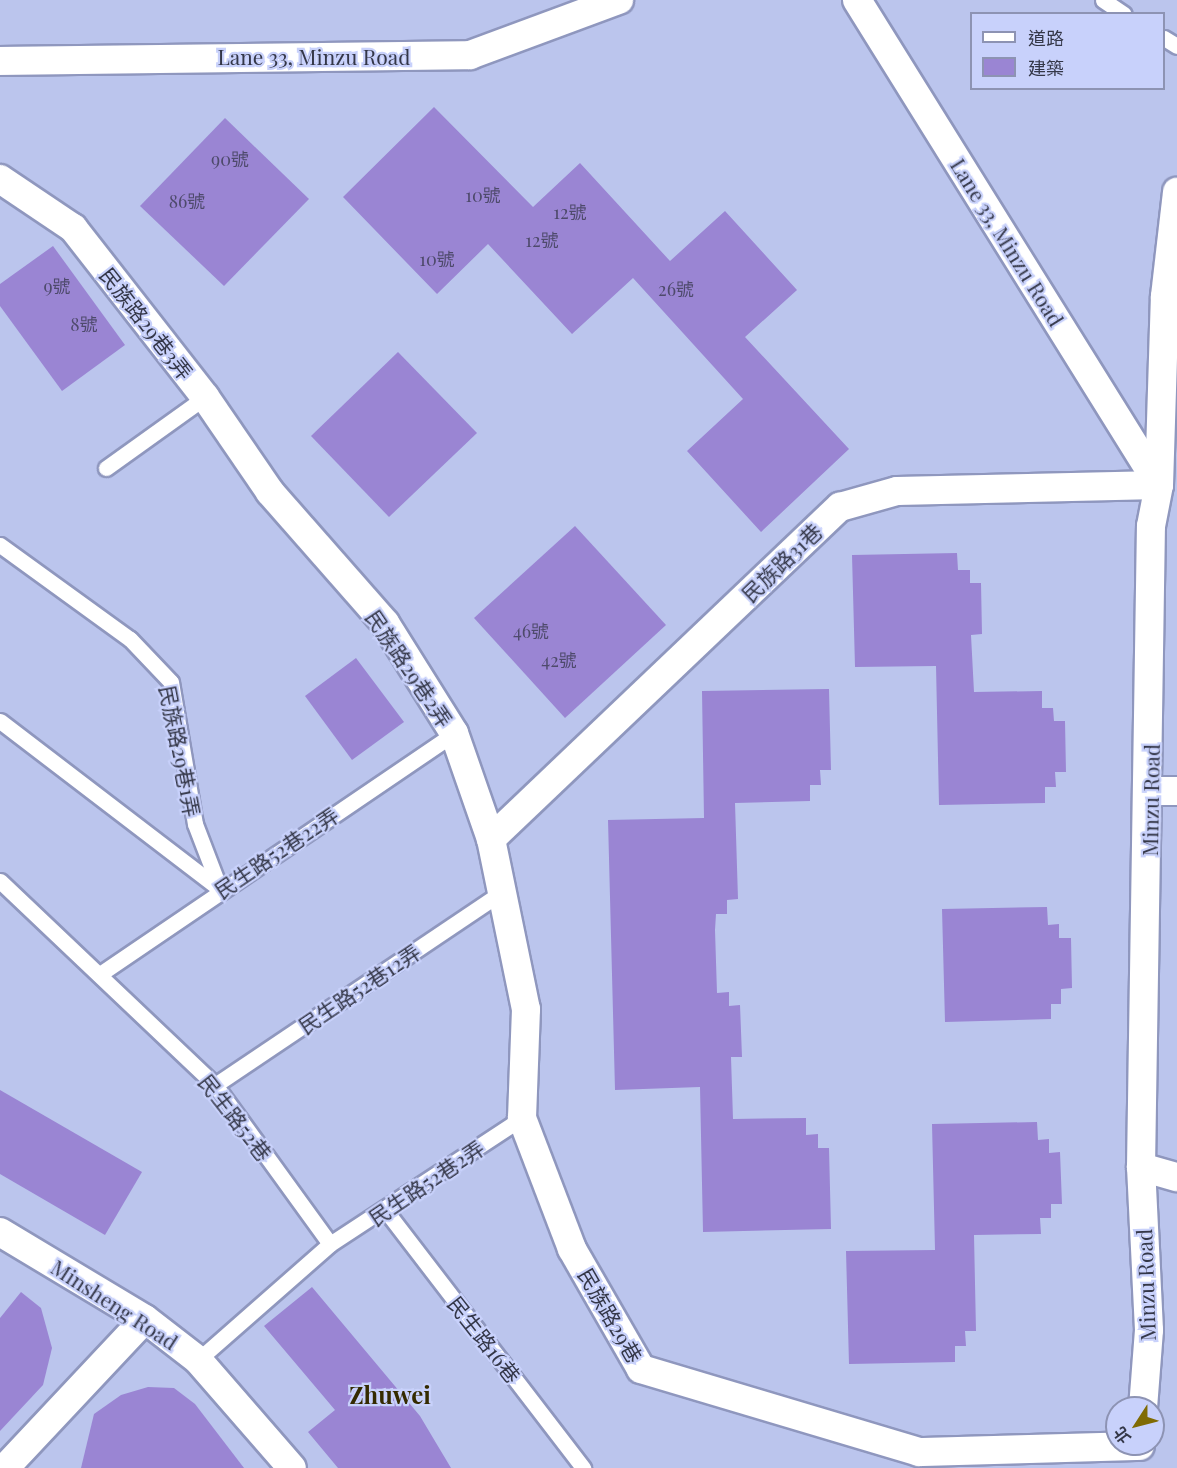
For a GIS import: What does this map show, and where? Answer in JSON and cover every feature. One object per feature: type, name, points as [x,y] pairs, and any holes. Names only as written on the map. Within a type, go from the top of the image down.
[{"type":"street","name":"Lane 33, Minzu Road","points":[[0,61],[471,55],[619,0]]},
{"type":"street","name":"Lane 33, Minzu Road","points":[[857,0],[1159,484]]},
{"type":"street","name":"民族路29巷3弄","points":[[0,178],[73,228],[205,396],[270,492]]},
{"type":"street","name":"Minzu Road","points":[[1144,1396],[1149,1330],[1141,1167],[1164,791],[1151,526],[1159,484],[1166,296],[1177,192]]},
{"type":"street","name":"民族路31巷","points":[[491,839],[840,507],[897,491],[1159,484]]},
{"type":"street","name":"民族路29巷2弄","points":[[270,492],[385,623],[454,733],[491,839]]},
{"type":"street","name":"民族路29巷","points":[[491,839],[526,1009],[522,1119],[572,1249],[641,1369],[919,1452],[1026,1461],[1105,1455]]},
{"type":"street","points":[[1141,1167],[1177,1177]]},
{"type":"street","name":"Minsheng Road","points":[[0,1232],[145,1319],[198,1360],[292,1468]]},
{"type":"street","points":[[5,1468],[145,1319]]},
{"type":"lane","points":[[1103,0],[1121,12]]},
{"type":"lane","points":[[106,468],[205,396]]},
{"type":"lane","name":"民族路29巷1弄","points":[[0,545],[130,639],[171,682],[195,824],[220,889]]},
{"type":"lane","points":[[0,721],[220,889]]},
{"type":"lane","name":"民生路52巷22弄","points":[[100,974],[220,889],[454,733]]},
{"type":"lane","name":"民生路52巷","points":[[0,881],[215,1085],[330,1244]]},
{"type":"lane","name":"民生路52巷12弄","points":[[215,1085],[502,892]]},
{"type":"lane","name":"民生路52巷2弄","points":[[330,1244],[386,1211],[522,1119]]},
{"type":"lane","name":"民生路16巷","points":[[386,1211],[584,1468]]},
{"type":"lane","points":[[198,1360],[330,1244]]},
{"type":"building","points":[[434,107],[533,207],[580,163],[670,261],[725,211],[797,290],[745,337],[849,449],[761,532],[687,451],[743,399],[633,278],[572,334],[488,244],[437,294],[343,197]]},
{"type":"building","points":[[225,118],[309,199],[224,286],[140,206]]},
{"type":"building","points":[[53,246],[125,345],[62,391],[0,306],[0,284]]},
{"type":"building","points":[[398,352],[477,433],[389,517],[311,436]]},
{"type":"building","points":[[575,526],[666,625],[565,718],[474,618]]},
{"type":"building","points":[[957,553],[958,570],[970,570],[970,583],[981,583],[982,634],[971,635],[974,692],[1042,691],[1042,708],[1053,708],[1054,721],[1065,721],[1066,772],[1055,772],[1056,787],[1045,787],[1045,803],[939,805],[936,666],[855,667],[852,555]]},
{"type":"building","points":[[356,658],[404,722],[352,760],[305,696]]},
{"type":"building","points":[[829,689],[831,770],[820,770],[821,785],[810,785],[810,801],[735,803],[738,899],[727,900],[727,914],[716,914],[715,930],[717,993],[729,992],[729,1006],[740,1005],[742,1057],[731,1057],[733,1119],[806,1118],[806,1135],[818,1134],[818,1148],[829,1148],[831,1229],[703,1232],[700,1087],[615,1090],[608,820],[704,818],[702,691]]},
{"type":"building","points":[[1047,907],[1048,925],[1059,924],[1059,938],[1071,938],[1072,988],[1061,989],[1061,1004],[1051,1004],[1051,1019],[945,1022],[942,909]]},
{"type":"building","points":[[0,1090],[142,1172],[105,1235],[0,1174]]},
{"type":"building","points":[[1037,1122],[1038,1140],[1049,1139],[1049,1153],[1060,1152],[1062,1204],[1051,1204],[1051,1218],[1040,1218],[1041,1234],[974,1235],[976,1331],[965,1331],[966,1346],[955,1346],[955,1362],[849,1364],[846,1251],[935,1250],[932,1124]]},
{"type":"building","points":[[312,1287],[420,1416],[451,1468],[338,1468],[308,1432],[335,1410],[264,1326]]},
{"type":"building","points":[[21,1292],[41,1308],[52,1348],[43,1385],[0,1431],[0,1318]]},
{"type":"building","points":[[148,1387],[174,1388],[195,1404],[244,1468],[81,1468],[94,1414],[121,1395]]},
{"type":"district","name":"Zhuwei","points":[[390,1395]]}]
